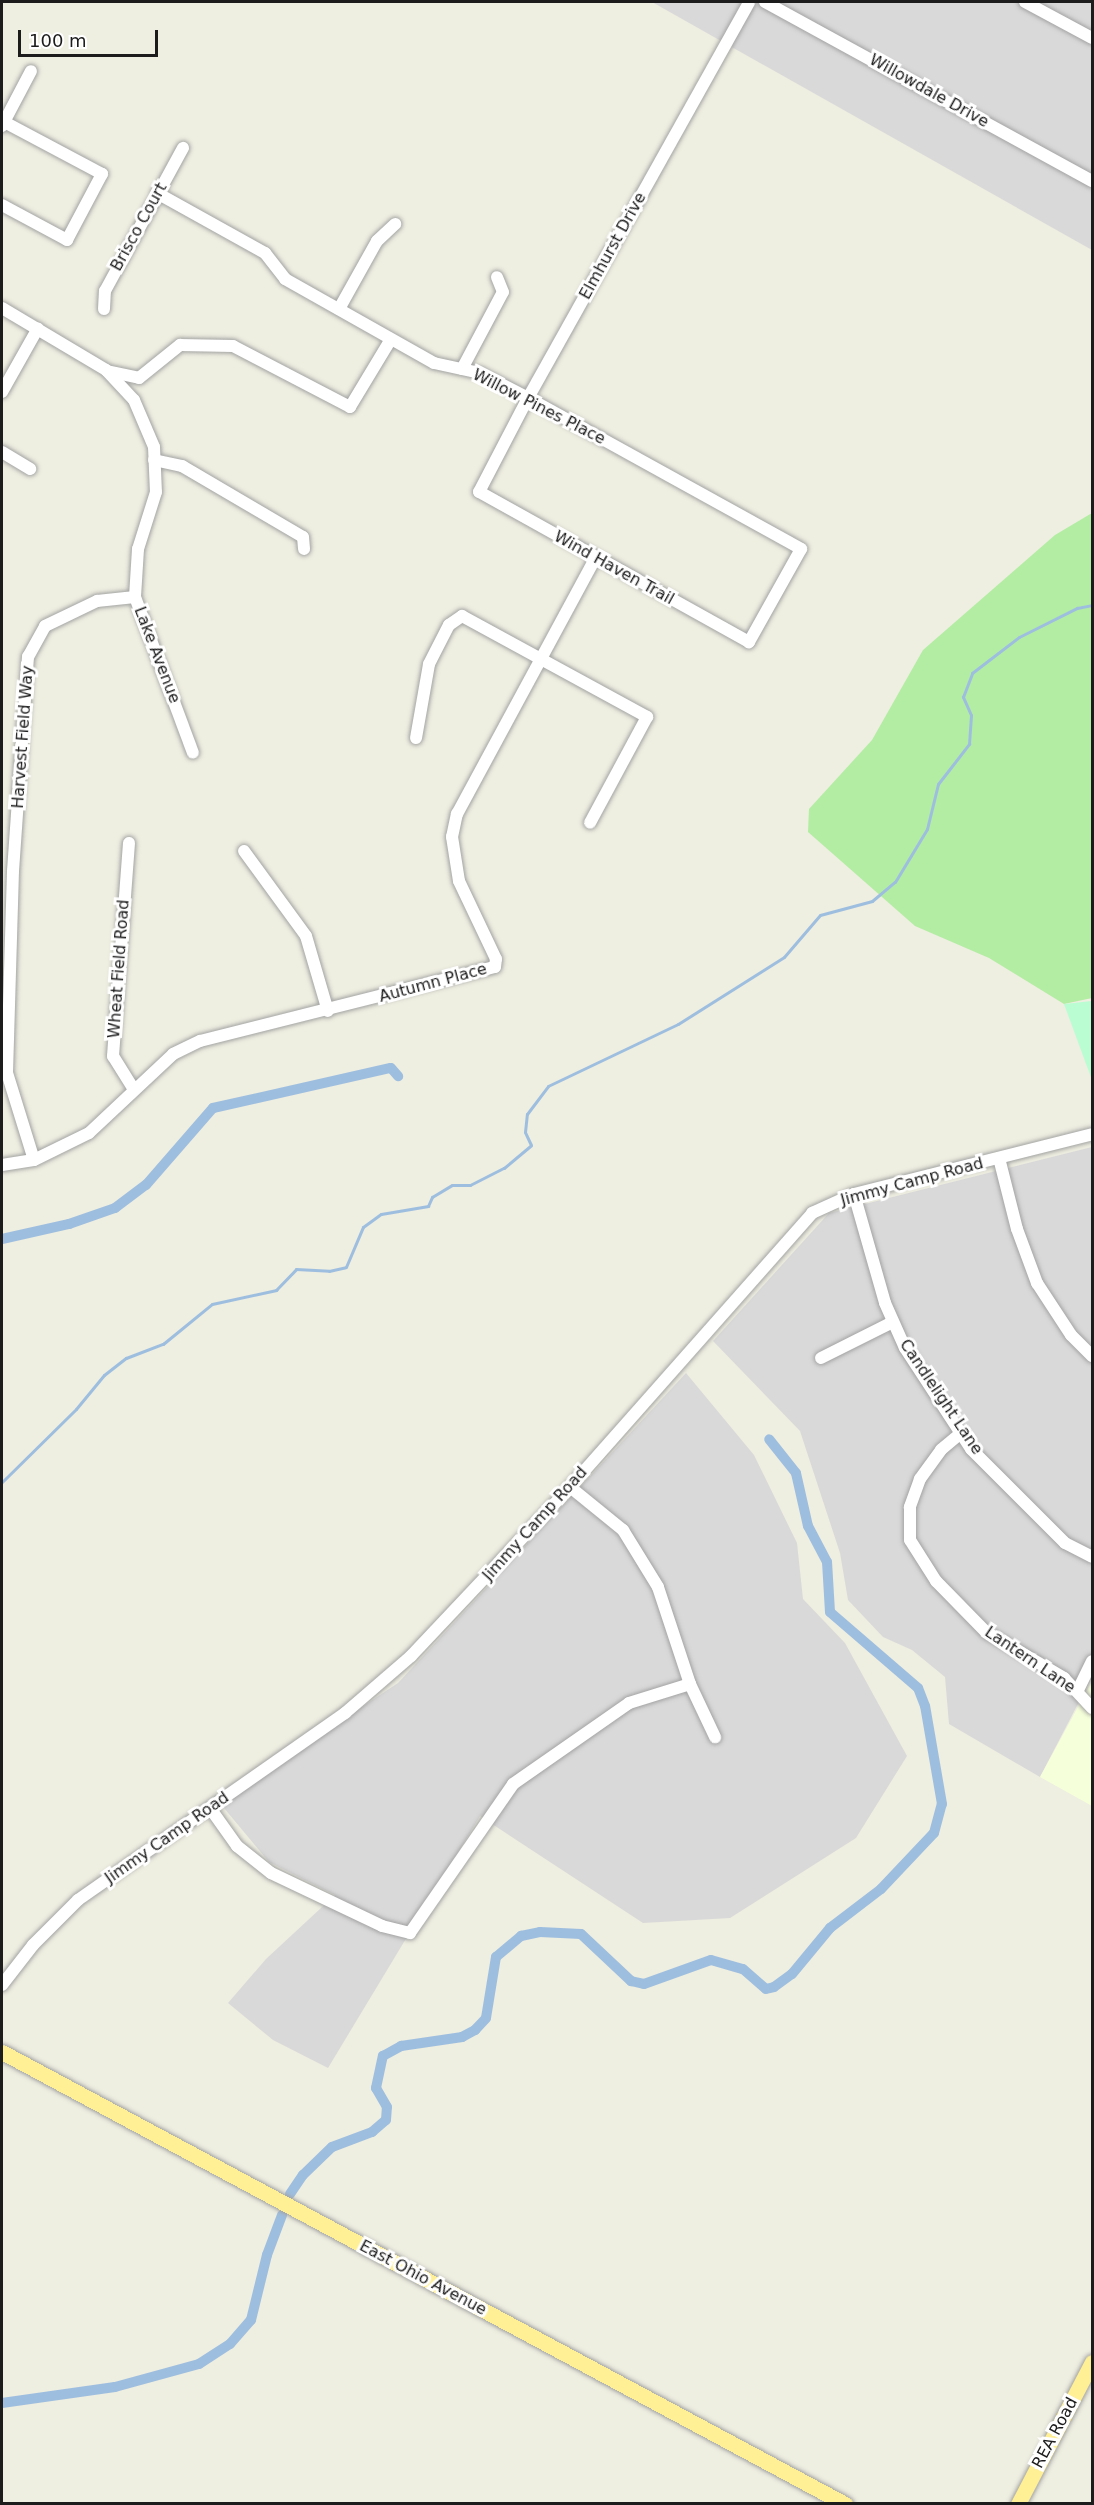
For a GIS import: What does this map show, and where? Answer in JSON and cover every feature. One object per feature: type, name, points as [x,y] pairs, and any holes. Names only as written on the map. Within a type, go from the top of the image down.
[{"type":"main road","name":"East Ohio Avenue","points":[[2,2052],[845,2504]]},
{"type":"main road","name":"REA Road","points":[[1018,2504],[1092,2362]]},
{"type":"street","name":"Elmhurst Drive","points":[[479,492],[528,398],[749,2]]},
{"type":"street","name":"Willowdale Drive","points":[[765,2],[1092,181]]},
{"type":"street","points":[[1025,2],[1092,38]]},
{"type":"street","points":[[2,206],[67,240],[102,174],[3,124],[31,71]]},
{"type":"street","name":"Brisco Court","points":[[104,309],[105,291],[183,148]]},
{"type":"street","name":"Willow Pines Place","points":[[158,193],[265,253],[285,279],[434,363],[480,373],[801,549],[749,642]]},
{"type":"street","points":[[339,309],[377,241],[395,224]]},
{"type":"street","points":[[462,369],[503,292],[496,277]]},
{"type":"street","name":"Lake Avenue","points":[[2,308],[106,370],[134,400],[154,447],[156,492],[138,549],[135,597],[194,753]]},
{"type":"street","points":[[2,392],[38,328]]},
{"type":"street","points":[[106,370],[139,378],[180,345],[233,346],[350,407],[391,339]]},
{"type":"street","points":[[2,452],[30,470]]},
{"type":"street","points":[[154,460],[182,466],[303,537],[304,549]]},
{"type":"street","name":"Wind Haven Trail","points":[[479,492],[595,559],[749,642]]},
{"type":"street","name":"Autumn Place","points":[[2,1165],[34,1161],[89,1133],[173,1054],[200,1041],[328,1011],[495,967],[496,959],[459,881],[452,837],[458,814],[595,559]]},
{"type":"street","name":"Harvest Field Way","points":[[34,1161],[7,1073],[7,870],[28,657],[45,626],[97,601],[135,597]]},
{"type":"street","points":[[416,738],[429,664],[450,625],[462,616],[647,717],[590,823]]},
{"type":"street","name":"Wheat Field Road","points":[[129,843],[113,1056],[134,1089]]},
{"type":"street","points":[[244,850],[306,936],[328,1011]]},
{"type":"street","name":"Jimmy Camp Road","points":[[2,1984],[33,1945],[78,1900],[345,1713],[411,1656],[570,1487],[812,1213],[854,1194],[1092,1134]]},
{"type":"street","points":[[999,1158],[1037,1283],[1071,1335],[1092,1356]]},
{"type":"street","name":"Candlelight Lane","points":[[854,1194],[893,1322],[906,1348],[971,1449],[1065,1543],[1092,1557]]},
{"type":"street","points":[[821,1358],[893,1322]]},
{"type":"street","name":"Lantern Lane","points":[[961,1433],[942,1450],[920,1479],[910,1507],[910,1540],[936,1581],[986,1632],[1078,1690],[1092,1708]]},
{"type":"street","points":[[570,1487],[623,1530],[658,1587],[690,1684],[715,1737]]},
{"type":"street","points":[[1078,1690],[1092,1661]]},
{"type":"street","points":[[210,1808],[237,1846],[272,1874],[382,1926],[410,1933],[513,1784],[629,1703],[690,1684]]},
{"type":"shaded area","points":[[652,2],[1092,2],[1092,250]]},
{"type":"shaded area","points":[[1092,1001],[1092,1080],[1064,1004]]},
{"type":"shaded area","points":[[1092,1147],[1092,1677],[1040,1777],[949,1724],[945,1677],[912,1650],[883,1637],[848,1600],[840,1553],[800,1431],[713,1341],[829,1213]]},
{"type":"shaded area","points":[[686,1373],[754,1455],[797,1543],[803,1599],[845,1643],[907,1756],[856,1838],[730,1918],[643,1923],[480,1816],[328,2068],[273,2040],[228,2003],[266,1959],[335,1895],[269,1862],[219,1802],[398,1683]]},
{"type":"shaded area","points":[[1092,1681],[1092,1806],[1040,1777]]},
{"type":"green space","points":[[1092,513],[1092,998],[1064,1004],[989,958],[915,926],[808,832],[809,809],[872,740],[923,650],[1055,535]]},
{"type":"waterway","points":[[2,1482],[76,1409],[104,1375],[126,1358],[163,1344],[212,1304],[276,1290],[296,1269],[329,1271],[346,1267],[363,1227],[381,1214],[428,1206],[432,1197],[452,1185],[470,1185],[504,1168],[531,1145],[525,1132],[527,1114],[548,1086],[678,1024],[784,957],[820,915],[872,901],[895,882],[927,829],[938,784],[969,744],[971,715],[963,697],[972,673],[1019,637],[1077,608],[1092,605]]},
{"type":"waterway","points":[[2,1239],[69,1224],[115,1208],[146,1185],[213,1108],[391,1068],[398,1076]]},
{"type":"waterway","points":[[290,2194],[303,2175],[332,2147],[372,2132],[386,2120],[387,2107],[376,2088],[383,2056],[401,2046],[462,2037],[475,2030],[486,2018],[496,1957],[521,1936],[540,1932],[581,1934],[631,1981],[644,1984],[711,1960],[743,1969],[766,1989],[774,1987],[792,1974],[830,1928],[881,1889],[934,1833],[942,1804],[925,1706],[918,1688],[830,1612],[827,1562],[808,1526],[796,1473],[769,1439]]},
{"type":"waterway","points":[[2,2403],[115,2387],[199,2364],[230,2344],[251,2320],[267,2255],[282,2215]]}]
